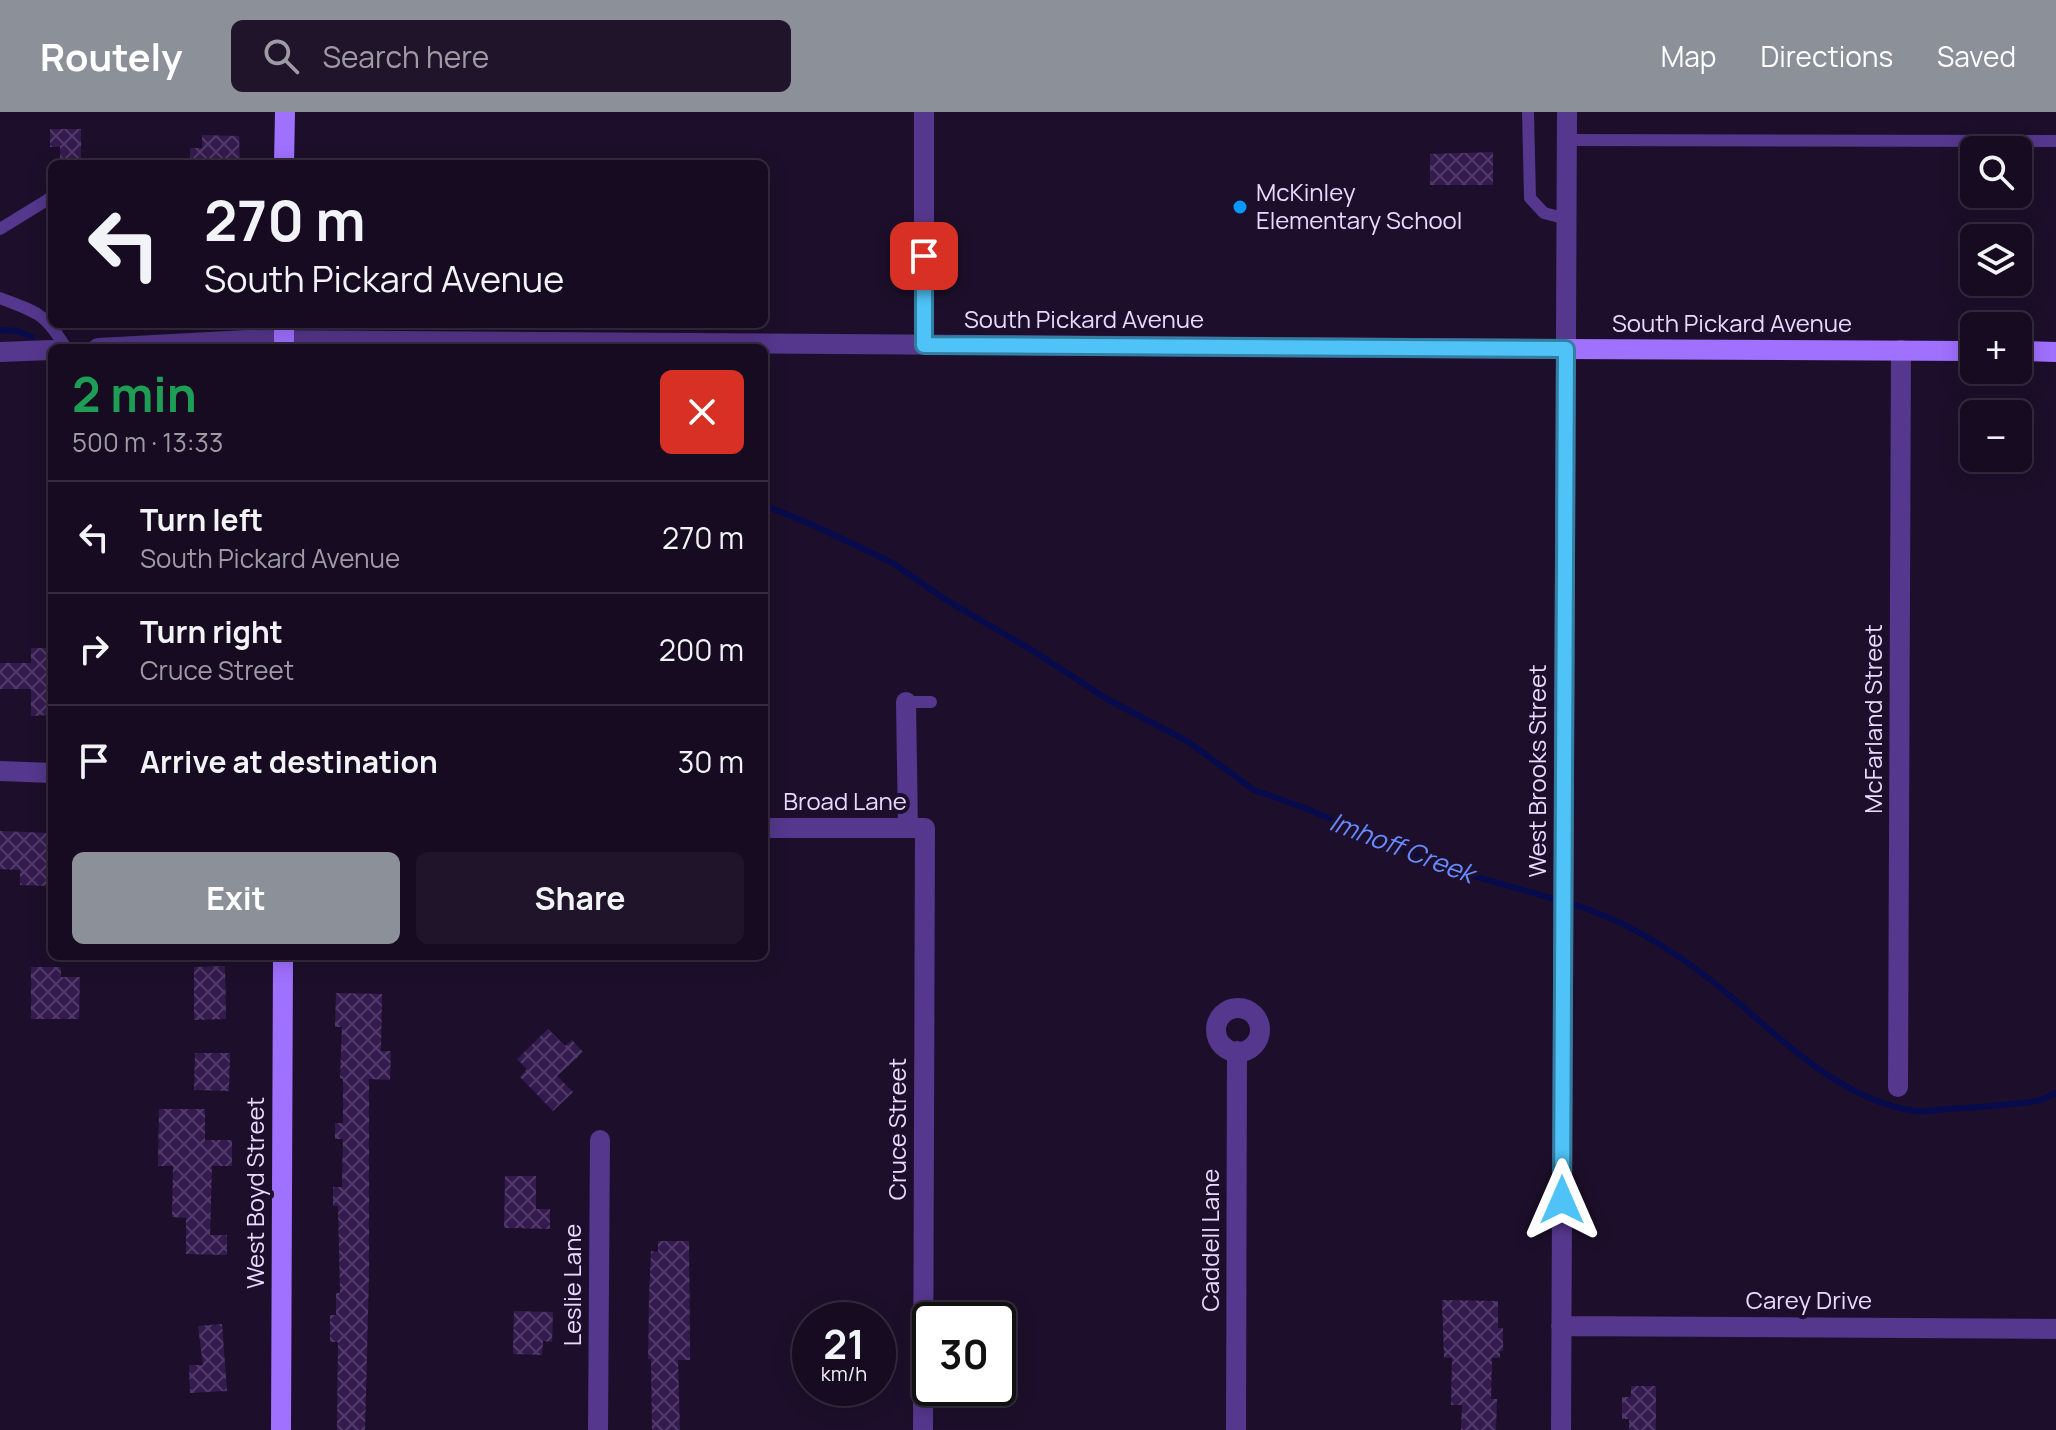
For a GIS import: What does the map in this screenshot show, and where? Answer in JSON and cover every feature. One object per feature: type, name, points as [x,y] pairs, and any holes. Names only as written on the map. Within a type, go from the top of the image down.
[{"type":"street","points":[[284,160],[285,112]]},
{"type":"street","points":[[924,112],[924,345]]},
{"type":"street","name":"West Brooks Street","points":[[1561,1430],[1567,112]]},
{"type":"street","name":"South Pickard Avenue","points":[[172,344],[284,337],[924,345],[1960,351]]},
{"type":"street","points":[[0,352],[48,350]]},
{"type":"street","name":"McFarland Street","points":[[1898,1087],[1901,350]]},
{"type":"street","points":[[2032,351],[2056,352]]},
{"type":"street","name":"Cruce Street","points":[[906,702],[917,828],[923,1430]]},
{"type":"street","points":[[0,771],[48,773]]},
{"type":"street","name":"Broad Lane","points":[[768,828],[917,828]]},
{"type":"street","name":"West Boyd Street","points":[[281,1430],[283,960]]},
{"type":"street","name":"Caddell Lane","points":[[1236,1430],[1237,1051]]},
{"type":"street","name":"Leslie Lane","points":[[598,1430],[600,1140]]},
{"type":"street","name":"Carey Drive","points":[[1561,1326],[2056,1329]]},
{"type":"lane","points":[[1528,112],[1530,198],[1544,213],[1567,219]]},
{"type":"lane","points":[[1567,140],[2056,141]]},
{"type":"lane","points":[[0,229],[48,199]]},
{"type":"lane","points":[[0,298],[33,310],[48,321]]},
{"type":"lane","points":[[906,702],[931,702]]},
{"type":"building","points":[[50,129],[81,129],[81,158],[60,160],[60,147],[50,147]]},
{"type":"building","points":[[202,135],[239,136],[240,160],[190,160],[190,148],[202,148]]},
{"type":"building","points":[[1493,152],[1493,185],[1430,185],[1430,154]]},
{"type":"building","points":[[31,648],[48,648],[48,715],[31,716],[31,689],[0,689],[0,663],[31,663]]},
{"type":"building","points":[[0,831],[48,833],[47,886],[20,885],[20,870],[0,869]]},
{"type":"building","points":[[225,966],[226,1019],[194,1020],[194,967]]},
{"type":"building","points":[[31,967],[61,967],[61,977],[80,977],[79,1019],[31,1019]]},
{"type":"building","points":[[336,993],[382,994],[381,1051],[391,1051],[390,1080],[369,1079],[365,1430],[337,1430],[338,1342],[330,1342],[330,1315],[336,1315],[336,1293],[340,1293],[338,1206],[333,1206],[333,1187],[342,1187],[343,1139],[335,1139],[335,1123],[343,1123],[343,1079],[340,1078],[342,1027],[335,1027]]},
{"type":"building","points":[[548,1029],[565,1046],[572,1040],[583,1052],[557,1076],[573,1092],[553,1111],[520,1077],[527,1069],[517,1059]]},
{"type":"building","points":[[195,1053],[230,1053],[229,1091],[194,1090]]},
{"type":"building","points":[[159,1109],[205,1109],[205,1140],[232,1140],[232,1166],[212,1166],[210,1235],[227,1235],[227,1255],[186,1254],[186,1218],[172,1217],[173,1166],[158,1166]]},
{"type":"building","points":[[505,1176],[536,1176],[536,1209],[550,1209],[550,1229],[504,1228]]},
{"type":"building","points":[[658,1241],[689,1241],[690,1360],[678,1360],[680,1430],[652,1430],[649,1298],[651,1251],[658,1252]]},
{"type":"building","points":[[1442,1300],[1498,1301],[1498,1328],[1503,1328],[1503,1351],[1500,1351],[1500,1358],[1492,1358],[1491,1399],[1497,1399],[1496,1430],[1461,1430],[1462,1405],[1451,1405],[1452,1358],[1444,1358]]},
{"type":"building","points":[[514,1311],[553,1312],[552,1342],[543,1341],[542,1355],[513,1354]]},
{"type":"building","points":[[222,1324],[227,1391],[190,1393],[189,1365],[203,1365],[198,1326]]},
{"type":"building","points":[[1631,1386],[1656,1386],[1656,1430],[1629,1430],[1629,1419],[1622,1419],[1622,1397],[1631,1397]]},
{"type":"waterway","name":"Imhoff Creek","points":[[0,330],[17,331],[32,337]]},
{"type":"waterway","name":"Imhoff Creek","points":[[768,507],[893,563],[943,598],[1107,699],[1187,741],[1254,790],[1305,808],[1449,869],[1558,900]]},
{"type":"waterway","name":"Imhoff Creek","points":[[1569,903],[1608,917],[1662,946],[1712,981],[1806,1060],[1858,1092],[1886,1104],[1927,1111],[2024,1103],[2056,1093]]},
{"type":"place","name":"McKinley Elementary School","points":[[1240,207]]},
{"type":"route","points":[[924,256],[924,345],[1566,349],[1562,1200]]}]
